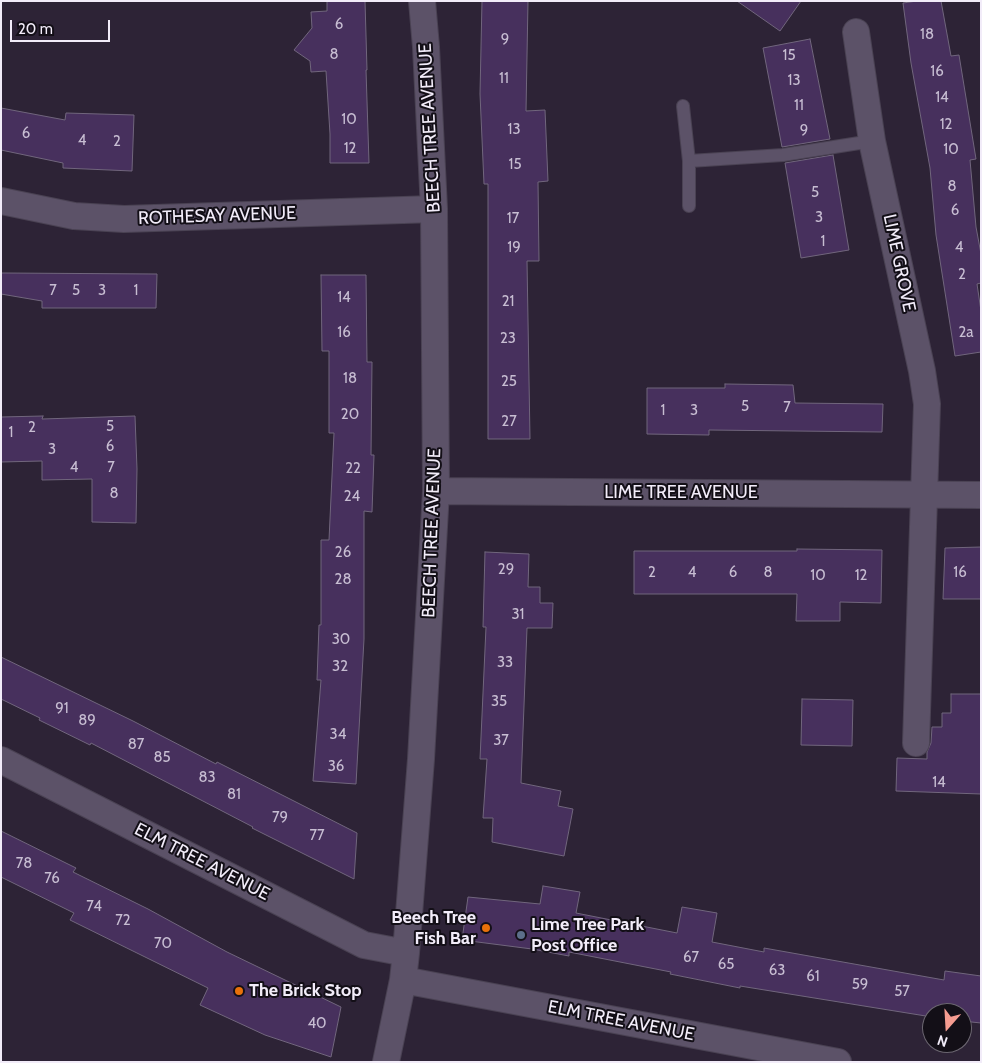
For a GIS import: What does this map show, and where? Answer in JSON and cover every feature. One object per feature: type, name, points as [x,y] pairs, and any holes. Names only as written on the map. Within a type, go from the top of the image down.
[{"type":"street","name":"BEECH TREE AVENUE","points":[[386,1062],[403,980],[406,953],[421,759],[436,491],[434,209],[422,1]]},
{"type":"street","name":"LIME GROVE","points":[[856,32],[872,141],[922,370],[927,404],[925,495]]},
{"type":"street","name":"ROTHESAY AVENUE","points":[[1,201],[74,216],[124,219],[434,209]]},
{"type":"street","name":"LIME TREE AVENUE","points":[[436,491],[981,495]]},
{"type":"street","points":[[916,742],[925,495]]},
{"type":"street","name":"ELM TREE AVENUE","points":[[1,760],[351,939],[364,945],[406,953]]},
{"type":"street","name":"ELM TREE AVENUE","points":[[403,980],[838,1062]]},
{"type":"lane","points":[[683,106],[689,162],[689,206]]},
{"type":"lane","points":[[689,162],[783,155],[872,141]]},
{"type":"building","points":[[327,1],[365,1],[369,163],[330,163],[326,71],[311,72],[310,61],[294,50],[312,28],[311,12],[327,11]]},
{"type":"building","points":[[482,1],[528,1],[526,111],[545,110],[548,181],[538,182],[539,261],[527,261],[530,439],[488,439],[488,184],[484,184],[480,94]]},
{"type":"building","points":[[737,1],[801,1],[780,31]]},
{"type":"building","points":[[941,1],[951,56],[959,55],[976,159],[970,160],[976,227],[981,254],[981,283],[977,284],[981,311],[981,352],[955,356],[936,235],[930,168],[911,63],[903,3]]},
{"type":"building","points":[[810,39],[830,139],[782,147],[763,48]]},
{"type":"building","points":[[1,108],[65,120],[66,113],[134,115],[132,171],[63,168],[63,163],[1,150]]},
{"type":"building","points":[[833,155],[849,250],[801,258],[785,163]]},
{"type":"building","points":[[1,273],[157,274],[156,308],[42,308],[42,301],[1,294]]},
{"type":"building","points":[[321,275],[366,275],[367,362],[372,362],[371,455],[374,455],[372,512],[364,511],[364,639],[356,784],[313,781],[321,680],[317,680],[319,625],[321,625],[321,540],[329,540],[334,433],[329,433],[329,351],[322,351]]},
{"type":"building","points":[[725,384],[793,385],[795,403],[883,404],[882,432],[709,430],[709,435],[647,434],[647,388],[725,388]]},
{"type":"building","points":[[43,416],[42,419],[135,416],[137,469],[136,523],[92,522],[92,479],[42,480],[42,461],[1,462],[1,417]]},
{"type":"building","points":[[981,547],[981,599],[943,599],[945,548]]},
{"type":"building","points":[[797,549],[882,550],[881,603],[840,602],[840,621],[796,621],[797,594],[634,594],[634,551],[797,551]]},
{"type":"building","points":[[485,552],[529,554],[528,587],[540,587],[540,603],[553,603],[552,628],[527,628],[521,783],[561,791],[558,806],[573,809],[564,856],[492,842],[493,818],[483,818],[487,759],[480,759],[486,627],[483,627]]},
{"type":"building","points":[[1,657],[133,721],[216,764],[217,762],[357,833],[354,879],[252,828],[91,743],[90,745],[1,699]]},
{"type":"building","points":[[951,694],[981,694],[981,794],[896,791],[897,758],[927,759],[932,727],[942,727],[942,713],[951,713]]},
{"type":"building","points":[[802,699],[853,700],[852,746],[801,745]]},
{"type":"building","points":[[1,831],[76,868],[73,872],[148,909],[227,952],[341,1007],[331,1057],[265,1035],[200,1005],[208,988],[70,920],[74,913],[1,877]]},
{"type":"building","points":[[543,886],[580,892],[576,913],[677,933],[682,907],[717,913],[712,942],[764,952],[764,948],[944,980],[945,971],[981,976],[981,1023],[972,1022],[972,1003],[922,1003],[922,1015],[740,986],[740,988],[569,952],[569,956],[462,940],[468,897],[540,904]]},
{"type":"place","name":"Beech Tree Fish Bar","points":[[486,928]]},
{"type":"place","name":"Lime Tree Park Post Office","points":[[521,935]]},
{"type":"place","name":"The Brick Stop","points":[[239,991]]}]
